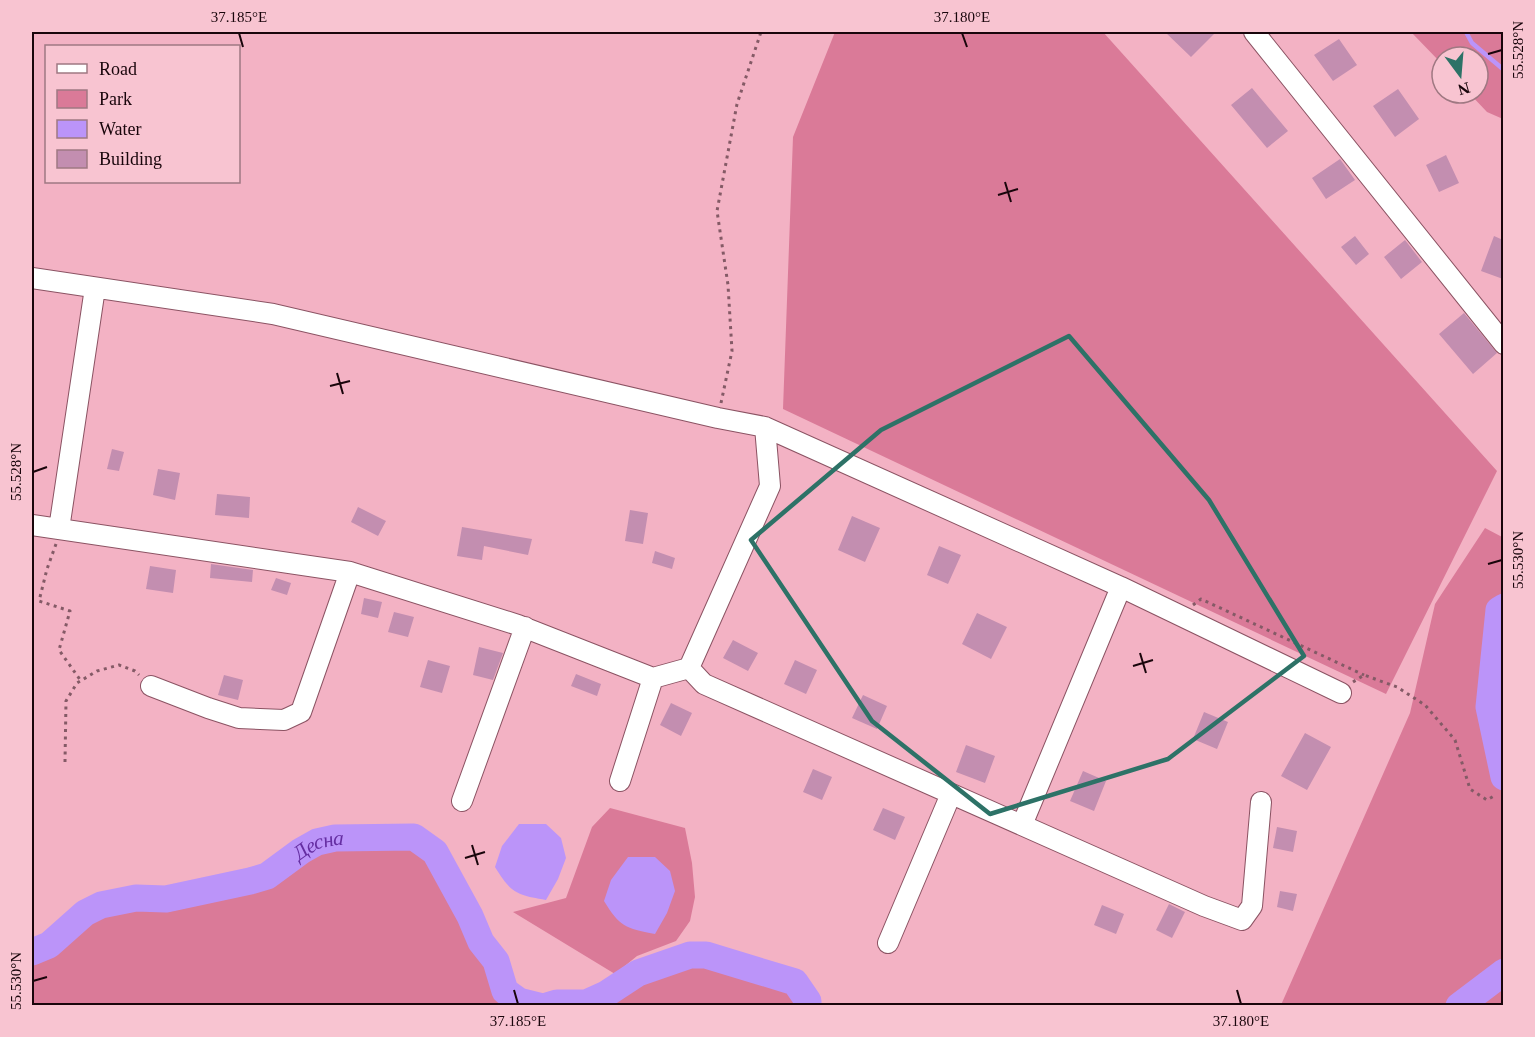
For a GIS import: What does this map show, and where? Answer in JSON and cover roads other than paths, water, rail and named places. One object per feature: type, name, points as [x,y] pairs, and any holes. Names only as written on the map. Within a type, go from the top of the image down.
[{"type":"street","points":[[1254,32],[1503,344]]},
{"type":"street","points":[[32,278],[273,314],[765,427],[1121,587],[1341,693]]},
{"type":"street","points":[[59,529],[95,288]]},
{"type":"street","points":[[32,525],[350,572],[525,627],[653,678],[688,668],[770,486],[765,427]]},
{"type":"street","points":[[151,686],[239,718],[284,720],[301,712],[350,572]]},
{"type":"street","points":[[1022,825],[1121,587]]},
{"type":"street","points":[[462,801],[525,627]]},
{"type":"street","points":[[688,668],[704,684],[1204,906],[1242,920],[1252,906],[1261,802]]},
{"type":"street","points":[[620,781],[653,678]]},
{"type":"street","points":[[888,943],[951,794]]},
{"type":"water","points":[[519,824],[546,824],[561,838],[566,858],[558,879],[546,900],[521,894],[510,888],[495,867],[502,846]]},
{"type":"water","points":[[628,857],[655,857],[670,871],[675,891],[667,913],[655,934],[624,925],[614,916],[604,901],[611,880]]},
{"type":"waterway","points":[[1466,32],[1472,43],[1504,70]]},
{"type":"waterway","name":"Десна","points":[[1504,607],[1499,610],[1489,707],[1504,777]]},
{"type":"waterway","name":"Десна","points":[[32,952],[49,945],[85,913],[101,905],[136,898],[166,899],[250,881],[267,876],[317,842],[335,838],[414,837],[435,852],[470,916],[481,942],[496,961],[505,991],[519,1001],[539,1006]]},
{"type":"waterway","name":"Десна","points":[[547,1006],[557,1003],[586,1003],[606,994],[638,973],[690,955],[706,955],[795,982],[808,1001],[808,1006]]},
{"type":"waterway","name":"Десна","points":[[1459,1006],[1504,972]]}]
